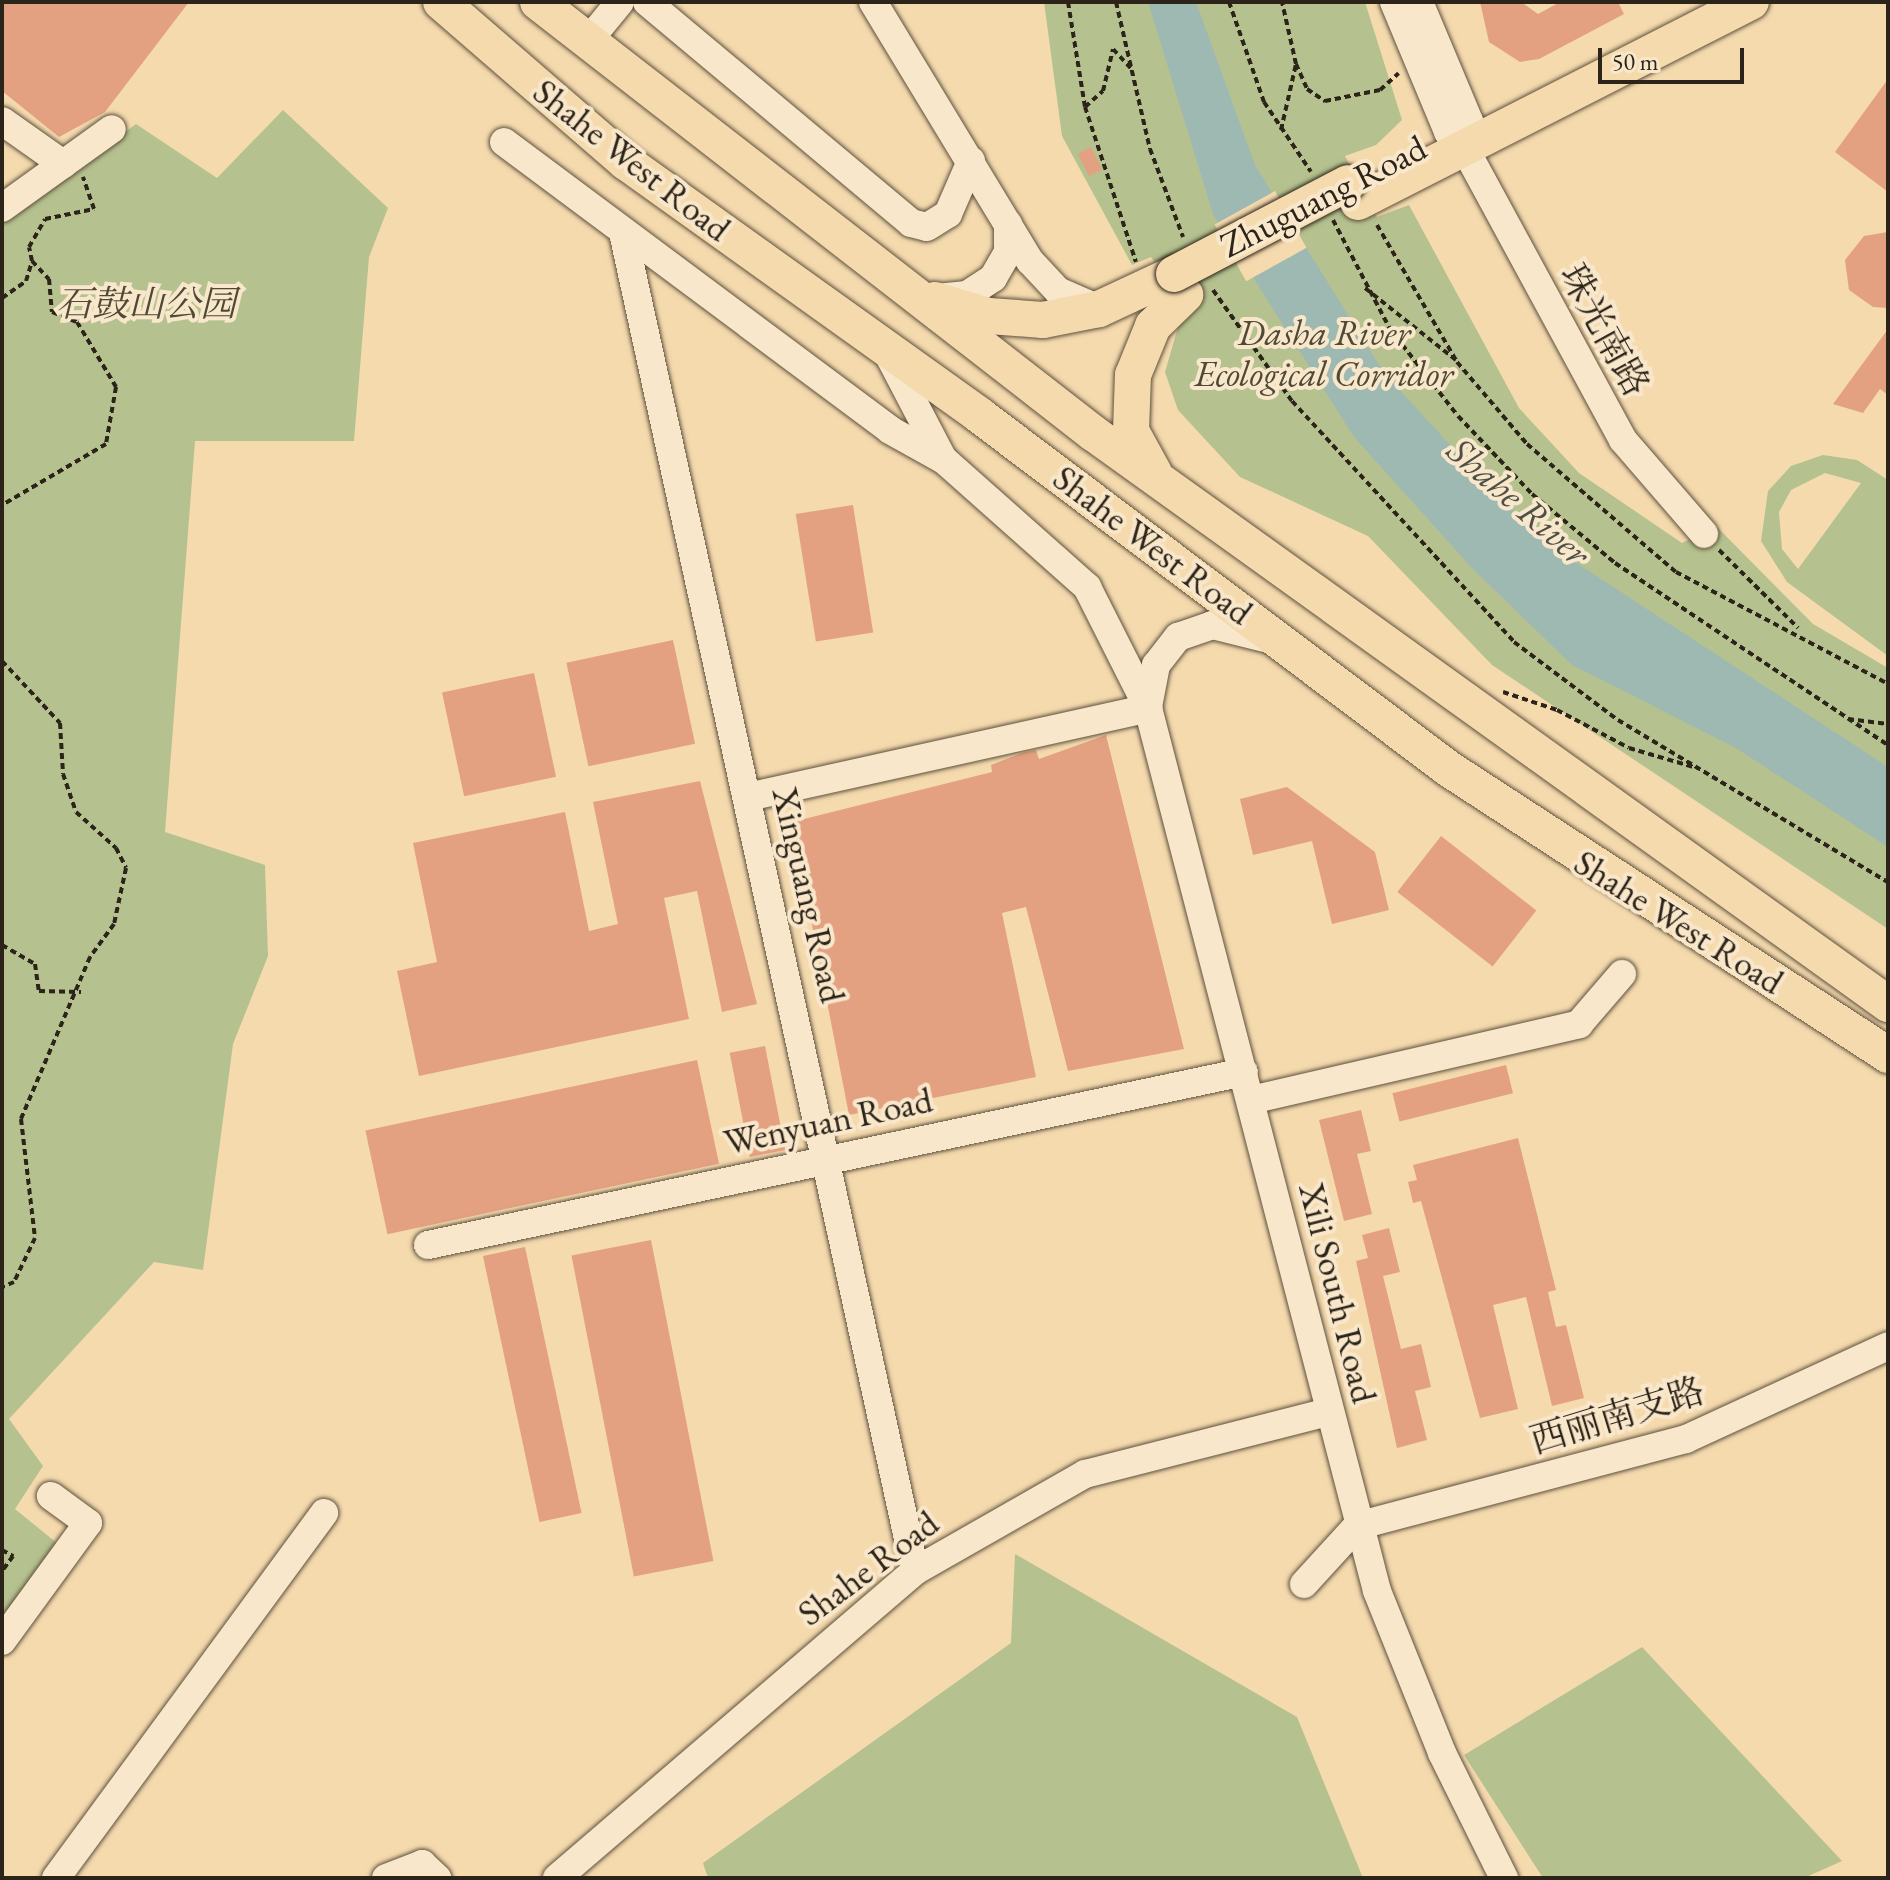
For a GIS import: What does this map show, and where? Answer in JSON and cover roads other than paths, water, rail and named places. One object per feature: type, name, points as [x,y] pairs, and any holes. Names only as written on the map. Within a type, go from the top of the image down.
[{"type":"main road","name":"Shahe West Road","points":[[441,2],[626,162],[884,345],[1552,842],[1888,1055]]},
{"type":"main road","name":"Shahe West Road","points":[[538,2],[1159,481],[1888,1004]]},
{"type":"main road","name":"Zhuguang Road","points":[[927,298],[1024,320],[1099,309],[1345,200],[1460,133],[1704,2]]},
{"type":"main road","name":"Zhuguang Road","points":[[1460,133],[1751,2]]},
{"type":"main road","name":"Zhuguang Road","points":[[1159,481],[1141,456],[1128,404],[1153,326],[1179,275]]},
{"type":"street","points":[[588,41],[620,2]]},
{"type":"street","points":[[647,2],[911,223],[927,227],[948,214],[971,161]]},
{"type":"street","points":[[873,2],[1043,278],[1074,302],[1099,309]]},
{"type":"street","points":[[1394,2],[1413,61],[1460,133]]},
{"type":"street","points":[[1419,2],[1460,133]]},
{"type":"street","points":[[2,121],[73,170]]},
{"type":"street","points":[[2,208],[73,170],[112,129]]},
{"type":"street","name":"珠光南路","points":[[1460,133],[1623,440],[1704,534]]},
{"type":"street","points":[[504,142],[624,237],[890,430],[943,459]]},
{"type":"street","points":[[895,280],[927,298],[967,295],[993,278],[1008,252],[1008,224]]},
{"type":"street","name":"Xinguang Road","points":[[624,237],[830,1160],[915,1571]]},
{"type":"street","name":"Xili South Road","points":[[884,345],[943,459],[1087,587],[1148,708],[1244,1072],[1357,1526],[1442,1753],[1504,1878]]},
{"type":"street","name":"Xili South Road","points":[[1148,708],[1156,665],[1195,628],[1228,626],[1295,650]]},
{"type":"street","points":[[748,797],[1148,708]]},
{"type":"street","points":[[1251,1100],[1579,1024],[1622,974]]},
{"type":"street","name":"Wenyuan Road","points":[[428,1245],[1244,1072]]},
{"type":"street","name":"西丽南支路","points":[[1357,1526],[1686,1439],[1888,1346]]},
{"type":"street","name":"Shahe Road","points":[[557,1878],[915,1571],[1085,1474],[1329,1412]]},
{"type":"street","points":[[2,1641],[88,1523],[51,1496]]},
{"type":"street","points":[[56,1878],[324,1513]]},
{"type":"street","points":[[1304,1584],[1357,1526]]},
{"type":"street","points":[[386,1878],[422,1864],[437,1878]]},
{"type":"water","points":[[1148,2],[1196,2],[1255,165],[1384,373],[1498,497],[1569,558],[1888,767],[1888,847],[1736,748],[1572,665],[1472,568],[1354,437],[1213,214]]},
{"type":"park label","name":"石鼓山公园","points":[[146,304]]},
{"type":"park label","name":"Dasha River Ecological Corridor","points":[[1324,352]]},
{"type":"water label","name":"Shahe River","points":[[1519,501]]}]
